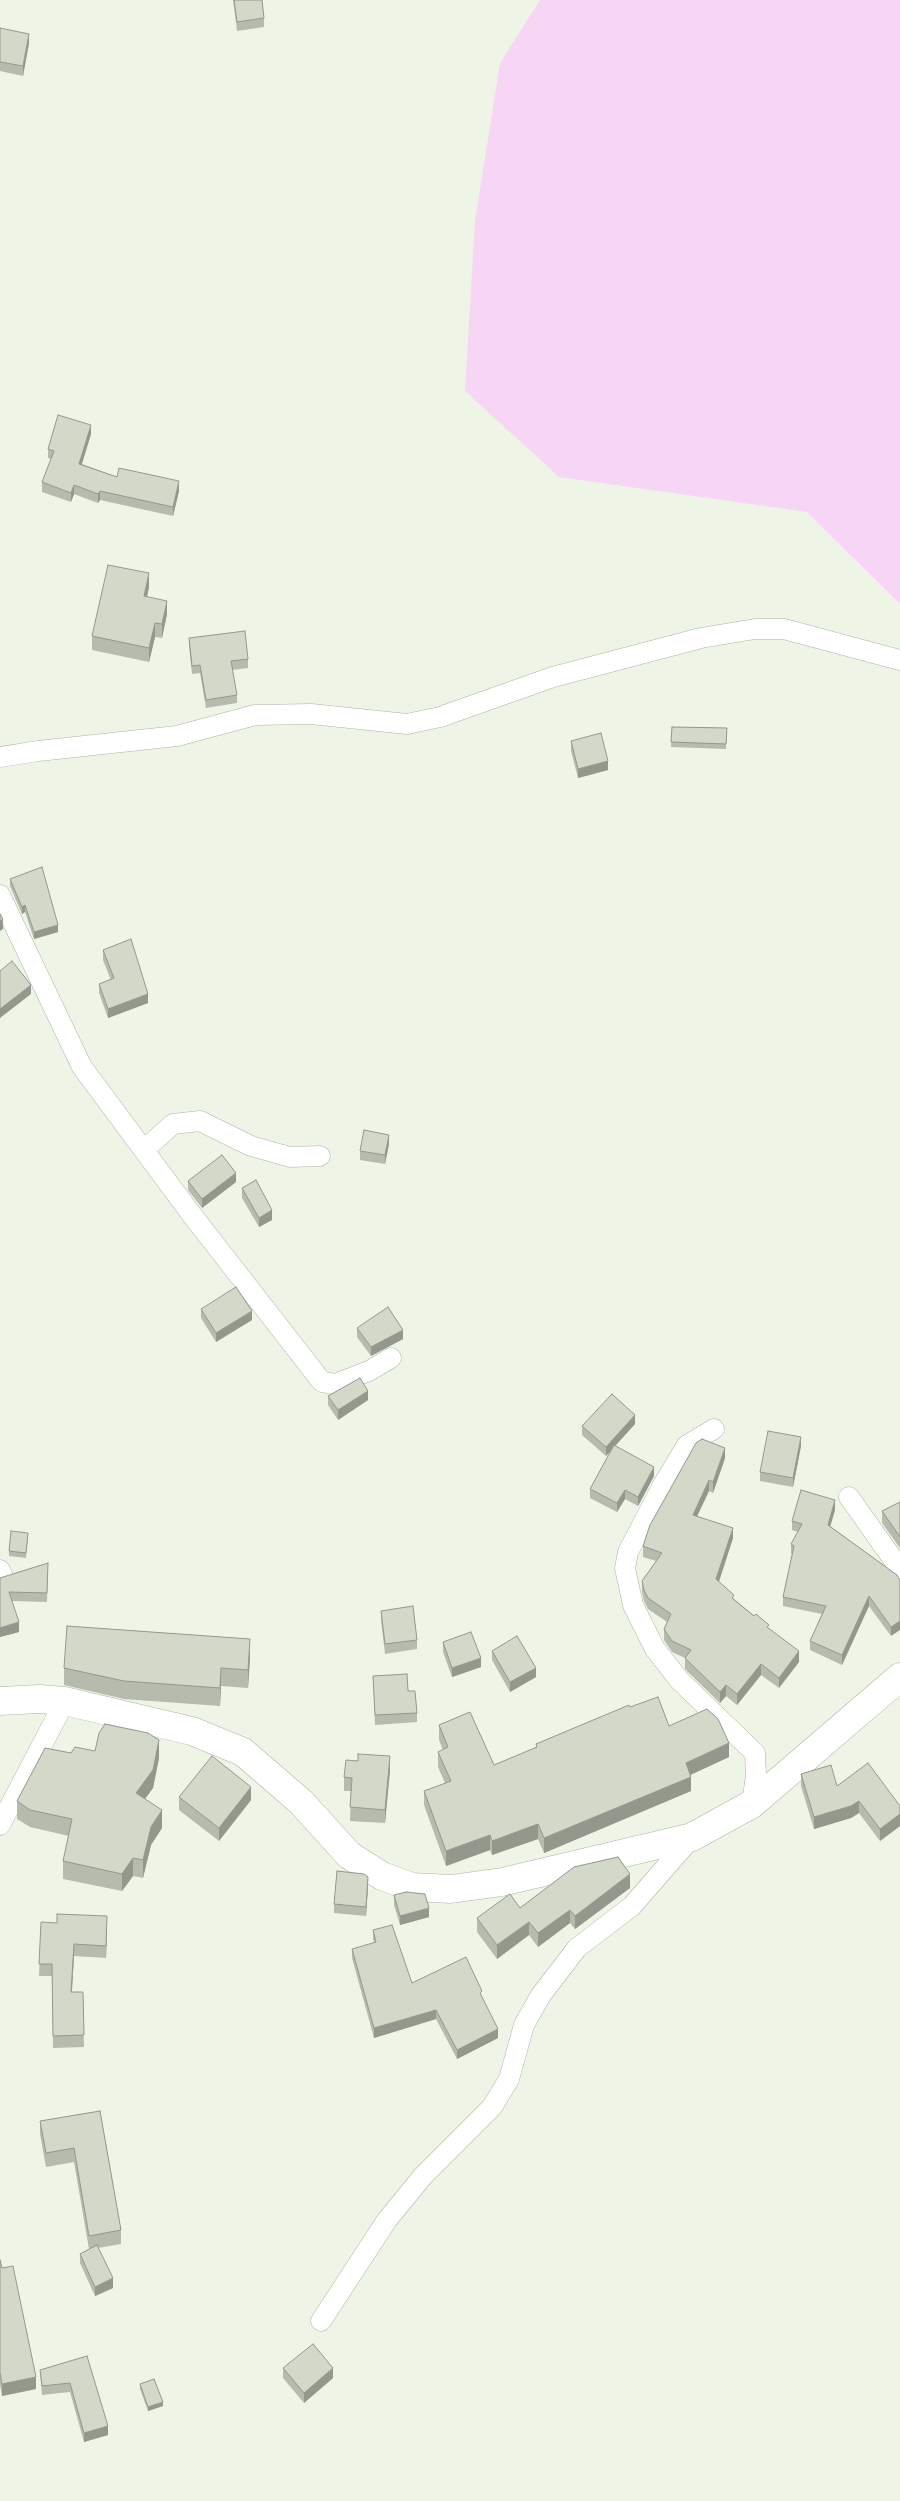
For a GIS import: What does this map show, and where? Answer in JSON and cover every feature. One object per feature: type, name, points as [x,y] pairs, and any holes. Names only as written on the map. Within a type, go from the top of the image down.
[{"type":"main road","points":[[0,1701],[39,1699],[65,1701],[192,1731],[243,1752],[301,1802],[349,1855],[382,1876],[412,1887],[451,1889],[502,1882],[692,1837],[752,1804],[900,1677]]},
{"type":"street","points":[[0,758],[38,751],[177,736],[255,715],[311,714],[407,724],[440,717],[553,677],[701,638],[755,629],[784,629],[900,660]]},
{"type":"street","points":[[0,896],[82,1067],[322,1382],[335,1384],[369,1371],[391,1358]]},
{"type":"street","points":[[144,1150],[173,1124],[200,1121],[251,1146],[290,1157],[320,1156]]},
{"type":"street","points":[[714,1429],[687,1445],[662,1485],[628,1552],[625,1568],[633,1605],[655,1650],[680,1681],[755,1753],[756,1775],[752,1804]]},
{"type":"street","points":[[849,1497],[900,1568]]},
{"type":"street","points":[[0,1825],[65,1701]]},
{"type":"street","points":[[321,2320],[387,2220],[423,2176],[492,2107],[509,2079],[524,2025],[547,1987],[577,1948],[632,1906],[692,1837]]},
{"type":"shaded area","points":[[540,0],[900,0],[900,604],[807,512],[559,477],[465,391],[475,221],[500,63]]},
{"type":"building","points":[[234,0],[262,0],[264,18],[237,22]]},
{"type":"building","points":[[0,28],[29,34],[23,66],[0,62]]},
{"type":"building","points":[[58,415],[91,425],[79,464],[117,477],[119,468],[179,481],[173,507],[100,491],[98,494],[74,485],[71,493],[42,482],[54,451],[48,449]]},
{"type":"building","points":[[108,565],[149,573],[144,596],[167,601],[162,624],[155,623],[149,648],[92,636]]},
{"type":"building","points":[[245,631],[248,659],[231,661],[237,695],[206,700],[200,665],[192,666],[189,638]]},
{"type":"building","points":[[672,727],[727,728],[726,744],[671,742]]},
{"type":"building","points":[[601,733],[608,761],[578,769],[571,741]]},
{"type":"building","points":[[42,867],[58,925],[34,932],[25,905],[22,907],[10,879]]},
{"type":"building","points":[[131,939],[148,994],[108,1009],[99,984],[114,978],[103,950]]},
{"type":"building","points":[[12,961],[31,985],[0,1009],[0,971]]},
{"type":"building","points":[[364,1130],[389,1135],[385,1155],[360,1151]]},
{"type":"building","points":[[222,1155],[236,1173],[202,1199],[188,1181]]},
{"type":"building","points":[[256,1180],[272,1210],[259,1218],[242,1188]]},
{"type":"building","points":[[236,1287],[252,1311],[216,1333],[201,1309]]},
{"type":"building","points":[[388,1307],[403,1330],[371,1347],[357,1328]]},
{"type":"building","points":[[360,1378],[368,1391],[338,1410],[328,1396]]},
{"type":"building","points":[[612,1394],[635,1415],[606,1447],[582,1426]]},
{"type":"building","points":[[768,1431],[801,1437],[793,1478],[760,1472]]},
{"type":"building","points":[[702,1439],[725,1448],[713,1482],[709,1480],[693,1515],[733,1528],[716,1579],[734,1595],[732,1598],[754,1616],[756,1614],[769,1625],[767,1627],[799,1651],[779,1678],[761,1664],[737,1694],[726,1685],[720,1692],[685,1658],[691,1650],[672,1641],[664,1629],[671,1614],[648,1598],[642,1581],[662,1553],[643,1546],[650,1525],[696,1443]]},
{"type":"building","points":[[614,1445],[654,1467],[638,1497],[625,1490],[617,1503],[590,1489]]},
{"type":"building","points":[[801,1490],[835,1500],[828,1525],[897,1575],[900,1580],[900,1621],[891,1627],[869,1596],[842,1655],[810,1641],[826,1606],[783,1597],[794,1546],[791,1544],[802,1524],[792,1521]]},
{"type":"building","points":[[900,1502],[900,1537],[882,1511]]},
{"type":"building","points":[[11,1531],[28,1533],[26,1553],[9,1551]]},
{"type":"building","points":[[48,1563],[47,1593],[9,1592],[19,1622],[0,1628],[0,1578]]},
{"type":"building","points":[[413,1606],[417,1640],[385,1644],[381,1611]]},
{"type":"building","points":[[67,1626],[250,1639],[248,1670],[221,1668],[220,1688],[124,1681],[64,1668]]},
{"type":"building","points":[[471,1632],[481,1658],[452,1668],[443,1642]]},
{"type":"building","points":[[517,1636],[536,1668],[510,1682],[492,1651]]},
{"type":"building","points":[[407,1674],[408,1691],[415,1691],[417,1713],[375,1715],[373,1676]]},
{"type":"building","points":[[658,1697],[669,1726],[707,1709],[718,1719],[729,1743],[686,1763],[691,1777],[544,1838],[538,1824],[492,1841],[490,1835],[446,1851],[424,1791],[451,1781],[438,1752],[448,1747],[439,1725],[470,1712],[494,1765],[537,1747],[536,1744],[629,1705],[630,1707]]},
{"type":"building","points":[[105,1724],[148,1733],[159,1740],[153,1770],[136,1793],[162,1810],[151,1827],[143,1860],[133,1858],[122,1874],[63,1861],[72,1819],[30,1810],[17,1801],[45,1748],[71,1753],[75,1747],[95,1751],[99,1733]]},
{"type":"building","points":[[358,1754],[390,1756],[385,1810],[350,1807],[352,1778],[344,1777],[346,1760],[358,1761]]},
{"type":"building","points":[[212,1756],[251,1787],[219,1828],[179,1797]]},
{"type":"building","points":[[868,1763],[900,1806],[900,1814],[880,1829],[859,1801],[851,1806],[814,1817],[801,1774],[831,1765],[837,1786]]},
{"type":"building","points":[[618,1857],[630,1874],[575,1916],[570,1910],[538,1933],[529,1922],[497,1945],[477,1918],[510,1894],[520,1908],[574,1867]]},
{"type":"building","points":[[337,1871],[364,1874],[368,1877],[366,1907],[334,1904]]},
{"type":"building","points":[[406,1892],[425,1894],[429,1908],[400,1916],[394,1895]]},
{"type":"building","points":[[57,1914],[107,1916],[106,1946],[74,1944],[71,1992],[83,1992],[84,2035],[53,2036],[52,1964],[39,1964],[41,1922],[57,1923]]},
{"type":"building","points":[[392,1925],[412,1983],[466,1957],[482,1991],[480,1993],[498,2029],[457,2050],[436,2010],[374,2028],[352,1949],[376,1942],[373,1930]]},
{"type":"building","points":[[100,2111],[121,2230],[89,2236],[74,2148],[46,2153],[40,2121]]},
{"type":"building","points":[[97,2245],[113,2278],[95,2287],[80,2254]]},
{"type":"building","points":[[0,2260],[2,2268],[13,2266],[36,2377],[2,2384],[0,2373]]},
{"type":"building","points":[[313,2344],[333,2368],[304,2393],[283,2368]]},
{"type":"building","points":[[87,2356],[108,2426],[84,2433],[70,2383],[42,2386],[40,2370]]},
{"type":"building","points":[[154,2379],[163,2402],[148,2407],[140,2384]]}]
